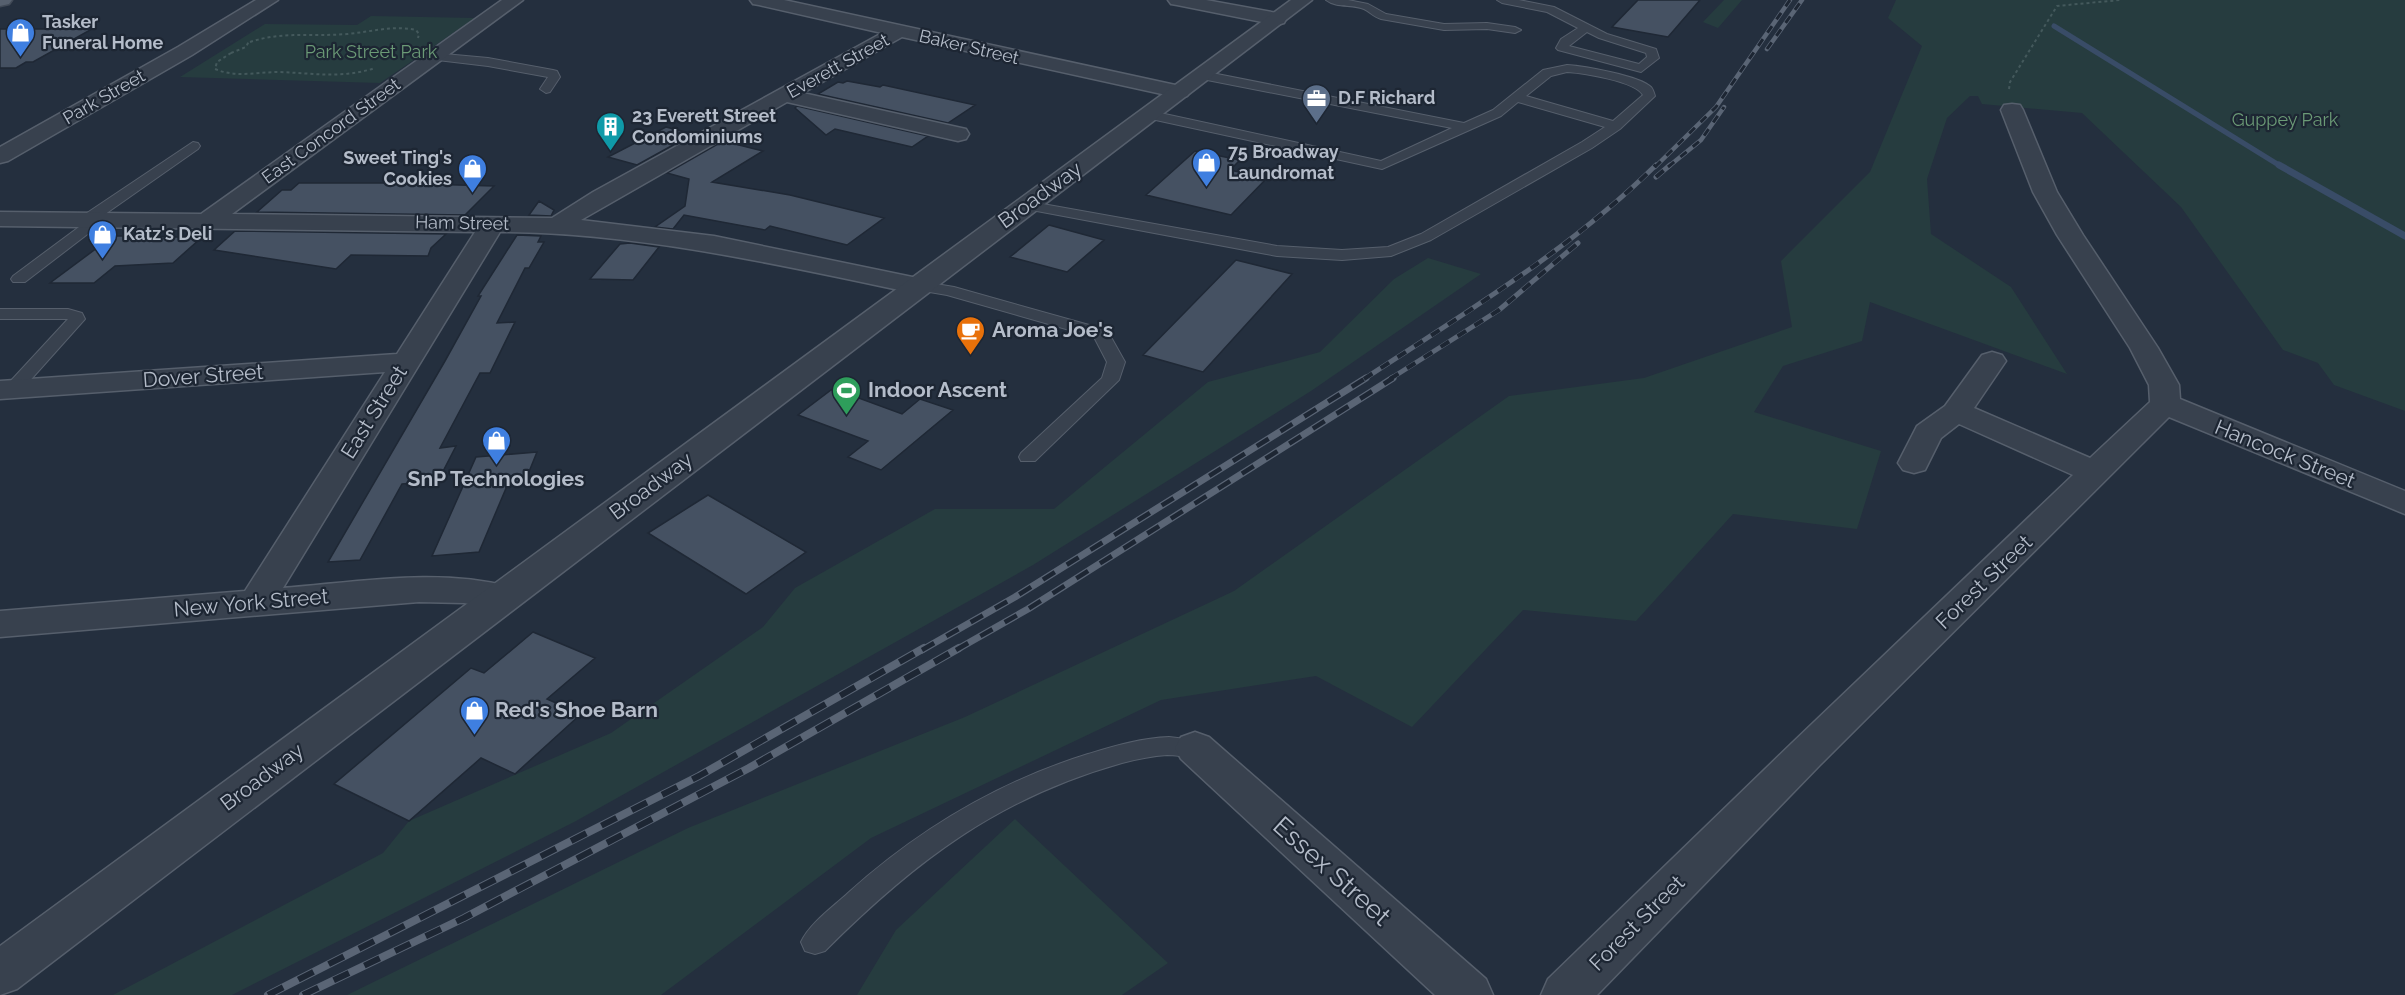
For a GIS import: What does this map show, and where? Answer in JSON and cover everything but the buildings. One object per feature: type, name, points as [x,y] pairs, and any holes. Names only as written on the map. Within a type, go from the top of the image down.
[{"type":"street","name":"Park Street","points":[[0,156],[269,0]]},
{"type":"street","name":"East Concord Street","points":[[207,220],[514,0]]},
{"type":"street","name":"Baker Street","points":[[759,0],[899,31],[1191,83]]},
{"type":"street","points":[[1178,0],[1277,19]]},
{"type":"street","name":"Broadway","points":[[0,974],[1303,0]]},
{"type":"street","name":"Everett Street","points":[[557,225],[602,197],[899,31]]},
{"type":"street","points":[[785,95],[958,134]]},
{"type":"street","points":[[2012,110],[2045,192],[2070,235],[2144,348],[2164,385],[2165,404]]},
{"type":"street","name":"Ham Street","points":[[0,219],[557,225],[714,244],[918,286]]},
{"type":"street","name":"East Street","points":[[256,603],[493,223]]},
{"type":"street","points":[[1914,463],[1928,433],[1956,411],[1992,361]]},
{"type":"street","name":"Dover Street","points":[[6,390],[405,362]]},
{"type":"street","name":"Forest Street","points":[[1565,995],[1798,762],[2165,404]]},
{"type":"street","name":"Hancock Street","points":[[2165,404],[2405,503]]},
{"type":"street","points":[[1956,411],[2096,473]]},
{"type":"street","name":"New York Street","points":[[0,624],[419,590],[464,591],[502,597]]},
{"type":"street","name":"Essex Street","points":[[1195,748],[1469,995]]},
{"type":"lane","points":[[1331,0],[1368,7],[1378,15],[1385,17],[1444,27],[1487,26],[1515,30]]},
{"type":"lane","points":[[1502,0],[1550,9],[1587,27],[1602,36],[1646,48],[1652,51],[1653,58],[1641,68],[1562,48],[1565,41],[1587,27]]},
{"type":"lane","points":[[433,57],[488,62],[516,69],[553,74],[554,77],[546,90]]},
{"type":"lane","points":[[1026,205],[1277,251],[1310,255],[1367,254],[1391,251],[1411,245],[1587,145],[1615,126],[1649,96],[1647,90],[1639,85],[1562,68],[1547,73],[1497,113],[1382,165],[1151,115]]},
{"type":"lane","points":[[1191,83],[1465,127]]},
{"type":"lane","points":[[1518,98],[1615,126]]},
{"type":"lane","points":[[19,279],[91,220],[193,146]]},
{"type":"lane","points":[[918,286],[948,290],[1101,334],[1116,362],[1110,380],[1028,457]]},
{"type":"lane","points":[[0,314],[68,314],[76,316],[77,319],[6,390]]},
{"type":"lane","points":[[815,942],[870,889],[922,847],[982,809],[1064,771],[1142,747],[1170,744],[1195,748]]},
{"type":"path","points":[[2012,110],[2008,94],[2010,82],[2057,6],[2120,0]]},
{"type":"path","points":[[250,42],[283,33],[345,34],[397,27],[416,30],[419,34],[416,40]]},
{"type":"path","points":[[231,53],[217,62],[215,69],[233,74],[276,72],[331,76],[355,74],[380,65]]},
{"type":"green space","points":[[1724,0],[1742,0],[1718,28],[1703,22]]},
{"type":"green space","name":"Guppey Park","points":[[1896,0],[2405,0],[2405,411],[2334,385],[2318,363],[2283,350],[2181,207],[2082,113],[1982,104],[1978,96],[1970,96],[1947,118],[1927,179],[1931,234],[2011,287],[2067,374],[1870,302],[1862,341],[1783,366],[1754,412],[1881,451],[1857,529],[1733,514],[1636,621],[1523,610],[1412,727],[1316,676],[1161,700],[871,838],[661,995],[347,995],[688,828],[965,717],[1234,591],[1509,396],[1644,378],[1792,327],[1781,261],[1870,172],[1922,46],[1888,18]]},
{"type":"green space","name":"Park Street Park","points":[[371,16],[475,18],[380,83],[180,77],[265,24],[357,25]]},
{"type":"green space","points":[[1428,258],[1481,274],[1311,391],[1033,565],[576,821],[232,995],[113,995],[383,853],[409,821],[611,733],[763,627],[795,588],[935,509],[1054,509],[1208,382],[1320,352],[1394,279]]},
{"type":"green space","points":[[1015,819],[1168,963],[1122,995],[857,995],[896,930]]},
{"type":"waterway","points":[[2054,26],[2282,167]]},
{"type":"waterway","points":[[2279,165],[2405,236]]},
{"type":"railway","points":[[1655,167],[1716,107],[1790,0]]},
{"type":"railway","points":[[1767,49],[1802,0]]},
{"type":"railway","points":[[1668,167],[1701,140],[1724,107]]},
{"type":"railway","points":[[1364,379],[1478,305],[1552,253],[1623,196],[1656,165]]},
{"type":"railway","points":[[1656,177],[1670,165]]},
{"type":"railway","points":[[1390,379],[1499,310],[1578,243]]},
{"type":"railway","points":[[922,650],[1015,597],[1366,378]]},
{"type":"railway","points":[[956,650],[1028,609],[1393,378]]},
{"type":"railway","points":[[268,995],[699,776],[924,648]]},
{"type":"railway","points":[[303,995],[464,918],[749,768],[959,648]]},
{"type":"place","name":"Tasker Funeral Home","points":[[21,58]]},
{"type":"place","name":"D.F Richard","points":[[1317,124]]},
{"type":"place","name":"23 Everett Street Condominiums","points":[[611,152]]},
{"type":"place","name":"75 Broadway Laundromat","points":[[1207,188]]},
{"type":"place","name":"Sweet Ting's Cookies","points":[[473,194]]},
{"type":"place","name":"Katz's Deli","points":[[102,260]]},
{"type":"place","name":"Aroma Joe's","points":[[971,356]]},
{"type":"place","name":"Indoor Ascent","points":[[847,416]]},
{"type":"place","name":"SnP Technologies","points":[[496,466]]},
{"type":"place","name":"Red's Shoe Barn","points":[[474,736]]}]
